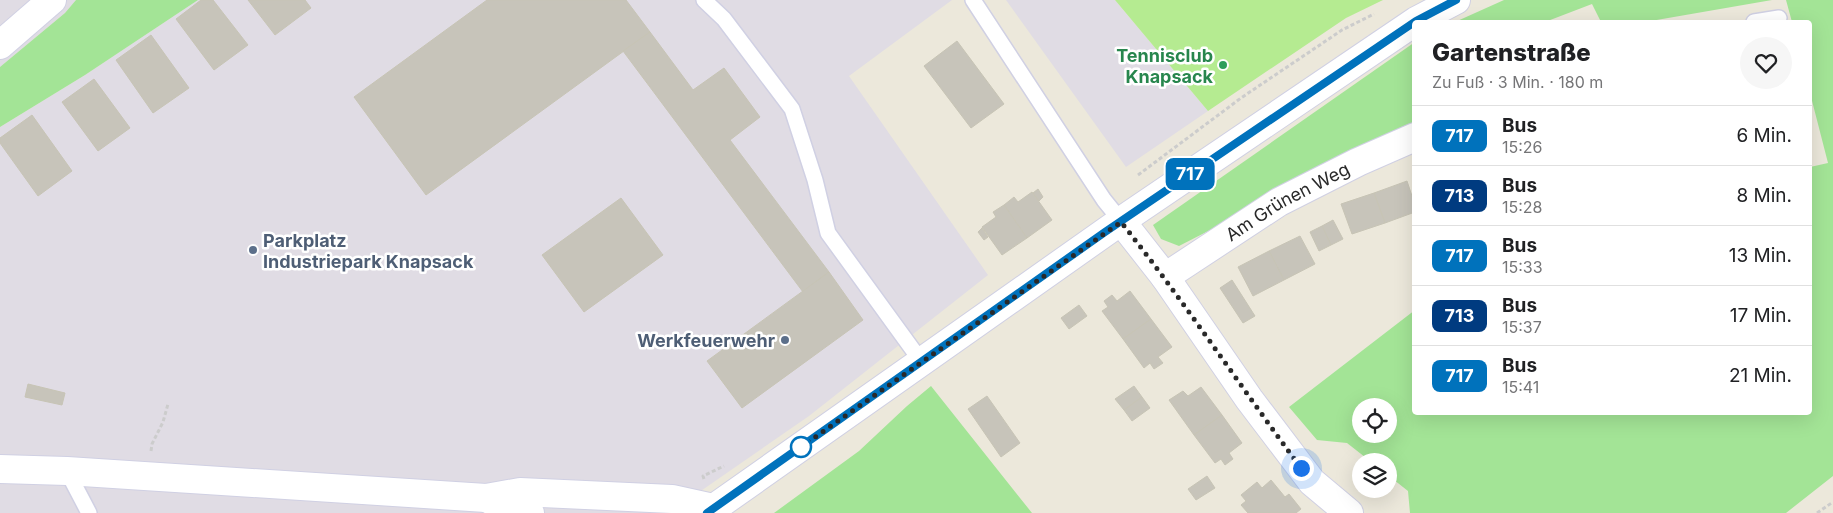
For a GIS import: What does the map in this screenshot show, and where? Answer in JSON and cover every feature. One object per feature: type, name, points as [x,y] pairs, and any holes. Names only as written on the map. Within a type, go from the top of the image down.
[{"type":"street","points":[[0,44],[52,0]]},
{"type":"street","points":[[1418,20],[1456,0]]},
{"type":"street","points":[[0,469],[67,471],[486,498],[520,492],[592,504],[672,499],[712,511],[921,361],[1412,24]]},
{"type":"street","name":"Am Grünen Weg","points":[[1164,277],[1280,202],[1358,162],[1412,138]]},
{"type":"street","points":[[1121,222],[1164,277],[1249,399],[1312,482],[1349,513]]},
{"type":"street","points":[[486,498],[530,513]]},
{"type":"lane","points":[[704,0],[724,18],[792,109],[815,180],[828,233],[921,361]]},
{"type":"lane","points":[[973,0],[1104,200],[1121,222]]},
{"type":"lane","points":[[1767,20],[1780,18]]},
{"type":"lane","points":[[67,471],[89,513]]},
{"type":"path","points":[[152,444],[163,422],[168,404]]},
{"type":"path","points":[[1817,513],[1833,502]]},
{"type":"shaded area","points":[[0,0],[76,0],[65,13],[0,67]]},
{"type":"shaded area","points":[[198,0],[952,0],[849,76],[988,275],[809,416],[669,513],[0,513],[0,127],[85,75]]},
{"type":"shaded area","points":[[1006,0],[1115,0],[1208,111],[1126,167]]},
{"type":"green space","points":[[76,0],[198,0],[85,75],[0,127],[0,67],[65,13]]},
{"type":"green space","name":"Tennisclub Knapsack","points":[[1115,0],[1383,0],[1346,18],[1208,111]]},
{"type":"green space","points":[[1504,0],[1772,0],[1657,20],[1600,20],[1592,4],[1550,20],[1459,20]]},
{"type":"green space","points":[[1786,0],[1833,0],[1833,476],[1786,513],[1410,513],[1408,491],[1397,482],[1397,453],[1360,453],[1347,443],[1317,440],[1289,407],[1412,312],[1412,415],[1812,415],[1812,167],[1828,163],[1812,101],[1812,20],[1791,20]]},
{"type":"green space","points":[[1412,44],[1412,127],[1179,246],[1161,239],[1153,225]]},
{"type":"green space","points":[[931,386],[1032,513],[774,513],[859,451]]},
{"type":"building","points":[[201,0],[213,0],[248,45],[214,70],[176,19]]},
{"type":"building","points":[[248,0],[305,0],[311,8],[275,35]]},
{"type":"building","points":[[487,0],[626,0],[650,32],[426,195],[354,97]]},
{"type":"building","points":[[650,32],[693,90],[724,68],[760,117],[730,140],[829,272],[803,292],[623,51]]},
{"type":"building","points":[[151,35],[189,88],[153,113],[116,60]]},
{"type":"building","points":[[957,41],[1004,104],[971,128],[924,66]]},
{"type":"building","points":[[94,79],[130,128],[98,151],[62,102]]},
{"type":"building","points":[[32,115],[72,171],[38,196],[0,143],[0,138]]},
{"type":"building","points":[[1407,181],[1412,196],[1412,213],[1385,223],[1374,193]]},
{"type":"building","points":[[1038,189],[1043,197],[1039,201],[1033,193]]},
{"type":"building","points":[[1032,192],[1052,220],[1027,238],[1004,205],[1014,197],[1018,202]]},
{"type":"building","points":[[1374,193],[1385,223],[1352,234],[1341,204]]},
{"type":"building","points":[[621,198],[663,255],[584,312],[542,255]]},
{"type":"building","points":[[1004,205],[1027,238],[1002,255],[982,227],[996,217],[993,212]]},
{"type":"building","points":[[1333,220],[1343,239],[1331,245],[1322,226]]},
{"type":"building","points":[[1322,226],[1331,245],[1319,251],[1310,232]]},
{"type":"building","points":[[982,228],[988,237],[984,240],[978,232]]},
{"type":"building","points":[[1300,236],[1315,264],[1284,280],[1269,251]]},
{"type":"building","points":[[1269,251],[1284,280],[1253,296],[1238,267]]},
{"type":"building","name":"Werkfeuerwehr","points":[[829,272],[863,320],[742,408],[707,361]]},
{"type":"building","points":[[1232,280],[1255,316],[1243,323],[1220,288]]},
{"type":"building","points":[[1130,291],[1151,319],[1123,339],[1102,311],[1108,307],[1104,301],[1112,295],[1117,301]]},
{"type":"building","points":[[1079,305],[1087,316],[1069,329],[1061,318]]},
{"type":"building","points":[[1151,319],[1172,347],[1158,357],[1163,363],[1154,369],[1150,363],[1144,368],[1123,339]]},
{"type":"building","points":[[28,384],[65,393],[62,405],[25,397]]},
{"type":"building","points":[[1134,386],[1142,397],[1124,410],[1115,399]]},
{"type":"building","points":[[1201,387],[1222,415],[1194,435],[1169,400],[1183,391],[1188,396]]},
{"type":"building","points":[[987,396],[1020,443],[1001,457],[968,409]]},
{"type":"building","points":[[1142,397],[1150,408],[1132,421],[1124,410]]},
{"type":"building","points":[[1222,415],[1242,443],[1229,453],[1233,459],[1225,465],[1221,459],[1215,463],[1194,435]]},
{"type":"building","points":[[1207,476],[1215,488],[1196,500],[1188,489]]},
{"type":"building","points":[[1271,480],[1285,497],[1289,494],[1301,509],[1296,513],[1248,513],[1241,505],[1246,501],[1241,495],[1257,482],[1262,488]]},
{"type":"bus line","name":"717","points":[[1418,20],[1456,0]]},
{"type":"bus line","name":"717","points":[[707,513],[1121,222],[1412,24]]},
{"type":"place","name":"Tennisclub Knapsack","points":[[1223,65]]},
{"type":"place","name":"Parkplatz Industriepark Knapsack","points":[[253,250]]},
{"type":"place","name":"Werkfeuerwehr","points":[[785,340]]},
{"type":"route","points":[[801,447],[1121,222],[1164,277],[1249,399],[1301,468]]}]
